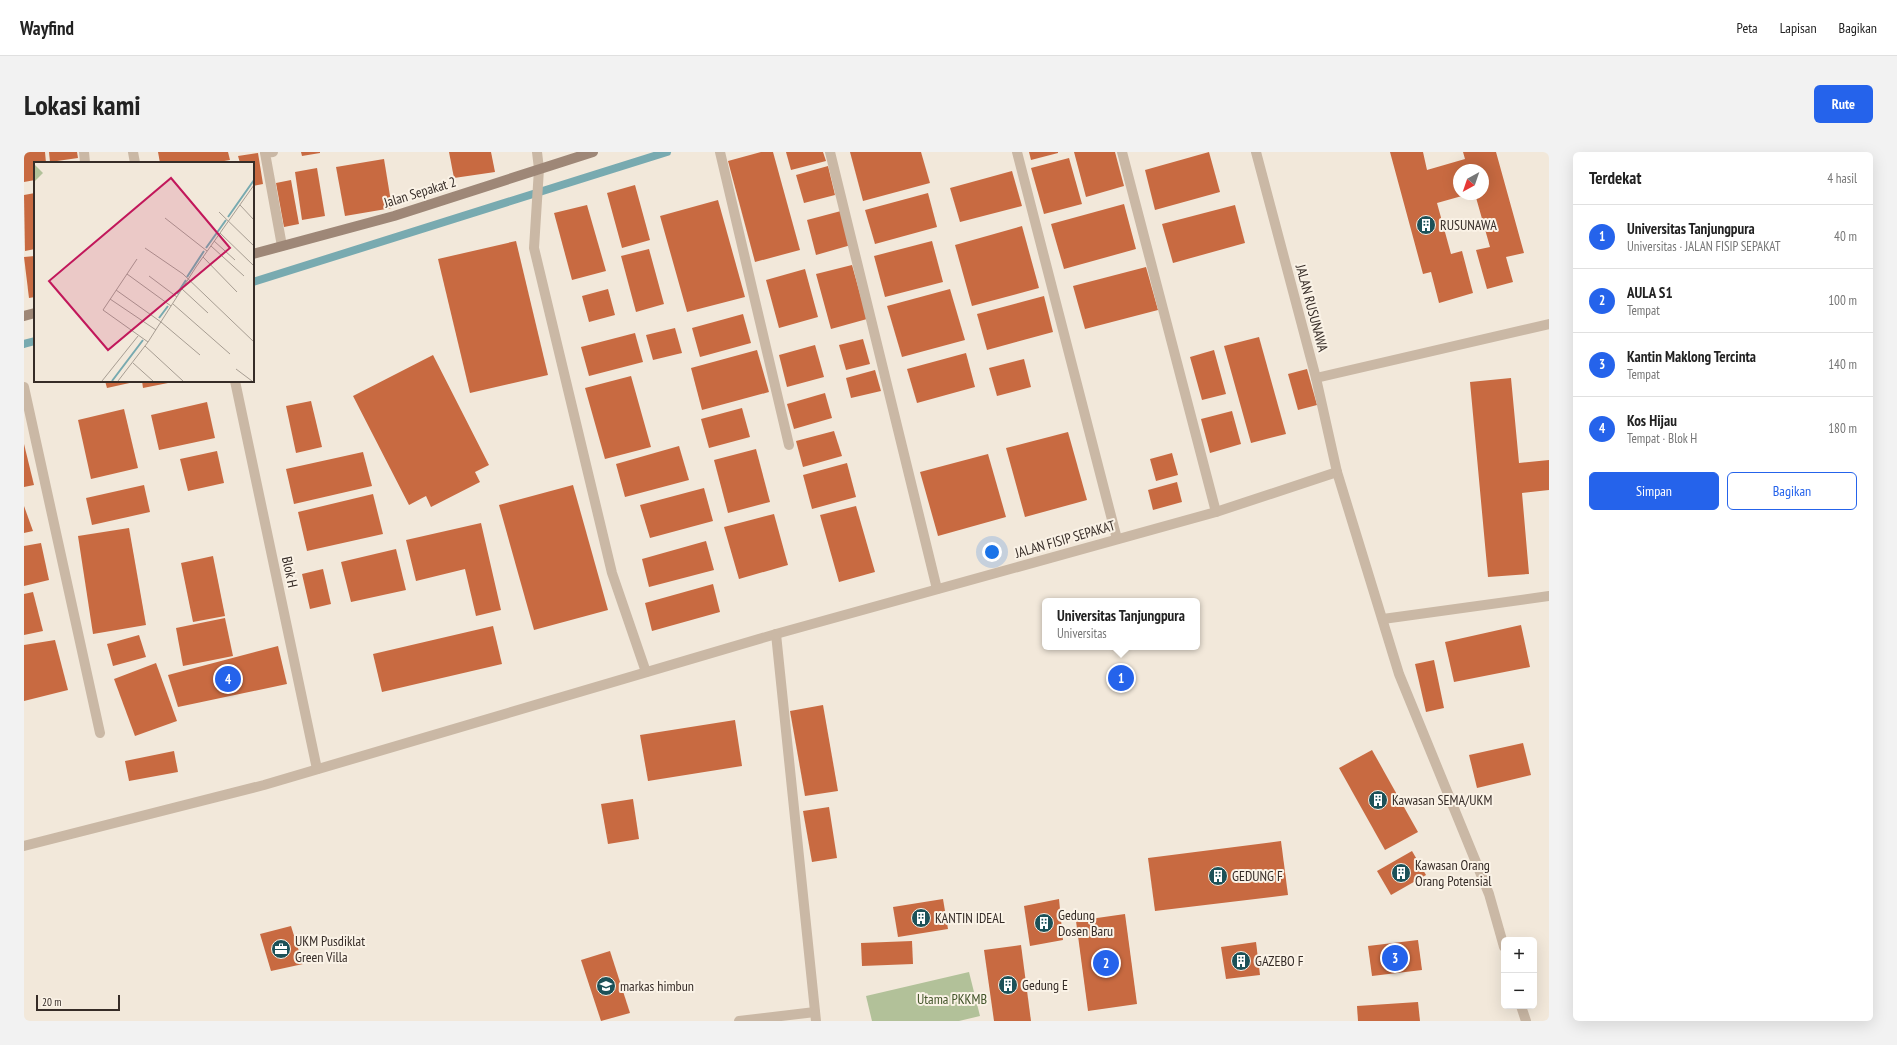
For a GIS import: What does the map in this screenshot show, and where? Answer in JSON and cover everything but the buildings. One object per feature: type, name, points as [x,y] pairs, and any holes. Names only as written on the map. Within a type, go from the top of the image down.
[{"type":"street","points":[[84,152],[85,162]]},
{"type":"street","points":[[133,152],[135,162]]},
{"type":"street","points":[[273,152],[265,153],[282,246]]},
{"type":"street","points":[[537,152],[539,169],[534,248],[612,573],[646,672]]},
{"type":"street","name":"Jalan Sepakat 2","points":[[254,254],[394,216],[594,152]]},
{"type":"street","points":[[830,152],[937,589]]},
{"type":"street","points":[[1017,152],[1117,539]]},
{"type":"street","points":[[1122,152],[1216,512]]},
{"type":"street","name":"JALAN RUSUNAWA","points":[[1256,152],[1316,378],[1337,472],[1399,674],[1489,894],[1501,937]]},
{"type":"street","points":[[720,154],[789,445]]},
{"type":"street","points":[[24,316],[34,313]]},
{"type":"street","points":[[1316,378],[1549,324]]},
{"type":"street","name":"Blok H","points":[[235,382],[317,769]]},
{"type":"street","points":[[24,387],[100,733]]},
{"type":"street","name":"JALAN FISIP SEPAKAT","points":[[24,846],[264,785],[776,634],[1216,512],[1337,472]]},
{"type":"street","points":[[1383,620],[1549,596]]},
{"type":"street","points":[[739,1021],[815,1016],[776,634]]},
{"type":"street","points":[[1522,1009],[1526,1021]]},
{"type":"green space","name":"Utama PKKMB","points":[[969,972],[980,1016],[959,1021],[872,1021],[866,996]]},
{"type":"waterway","points":[[254,282],[667,152]]},
{"type":"waterway","points":[[24,344],[34,341]]},
{"type":"place","name":"RUSUNAWA","points":[[1426,225]]},
{"type":"place","name":"Universitas Tanjungpura","points":[[1121,678]]},
{"type":"place","name":"Kos Hijau","points":[[228,679]]},
{"type":"place","name":"Kawasan SEMA/UKM","points":[[1378,800]]},
{"type":"place","name":"Kawasan Orang Orang Potensial","points":[[1401,873]]},
{"type":"place","name":"GEDUNG F","points":[[1218,876]]},
{"type":"place","name":"KANTIN IDEAL","points":[[921,918]]},
{"type":"place","name":"Gedung Dosen Baru","points":[[1044,923]]},
{"type":"place","name":"UKM Pusdiklat Green Villa","points":[[281,949]]},
{"type":"place","name":"Kantin Maklong Tercinta","points":[[1395,958]]},
{"type":"place","name":"GAZEBO F","points":[[1241,961]]},
{"type":"place","name":"AULA S1","points":[[1106,963]]},
{"type":"place","name":"Gedung E","points":[[1008,985]]},
{"type":"place","name":"markas himbun","points":[[606,986]]}]
